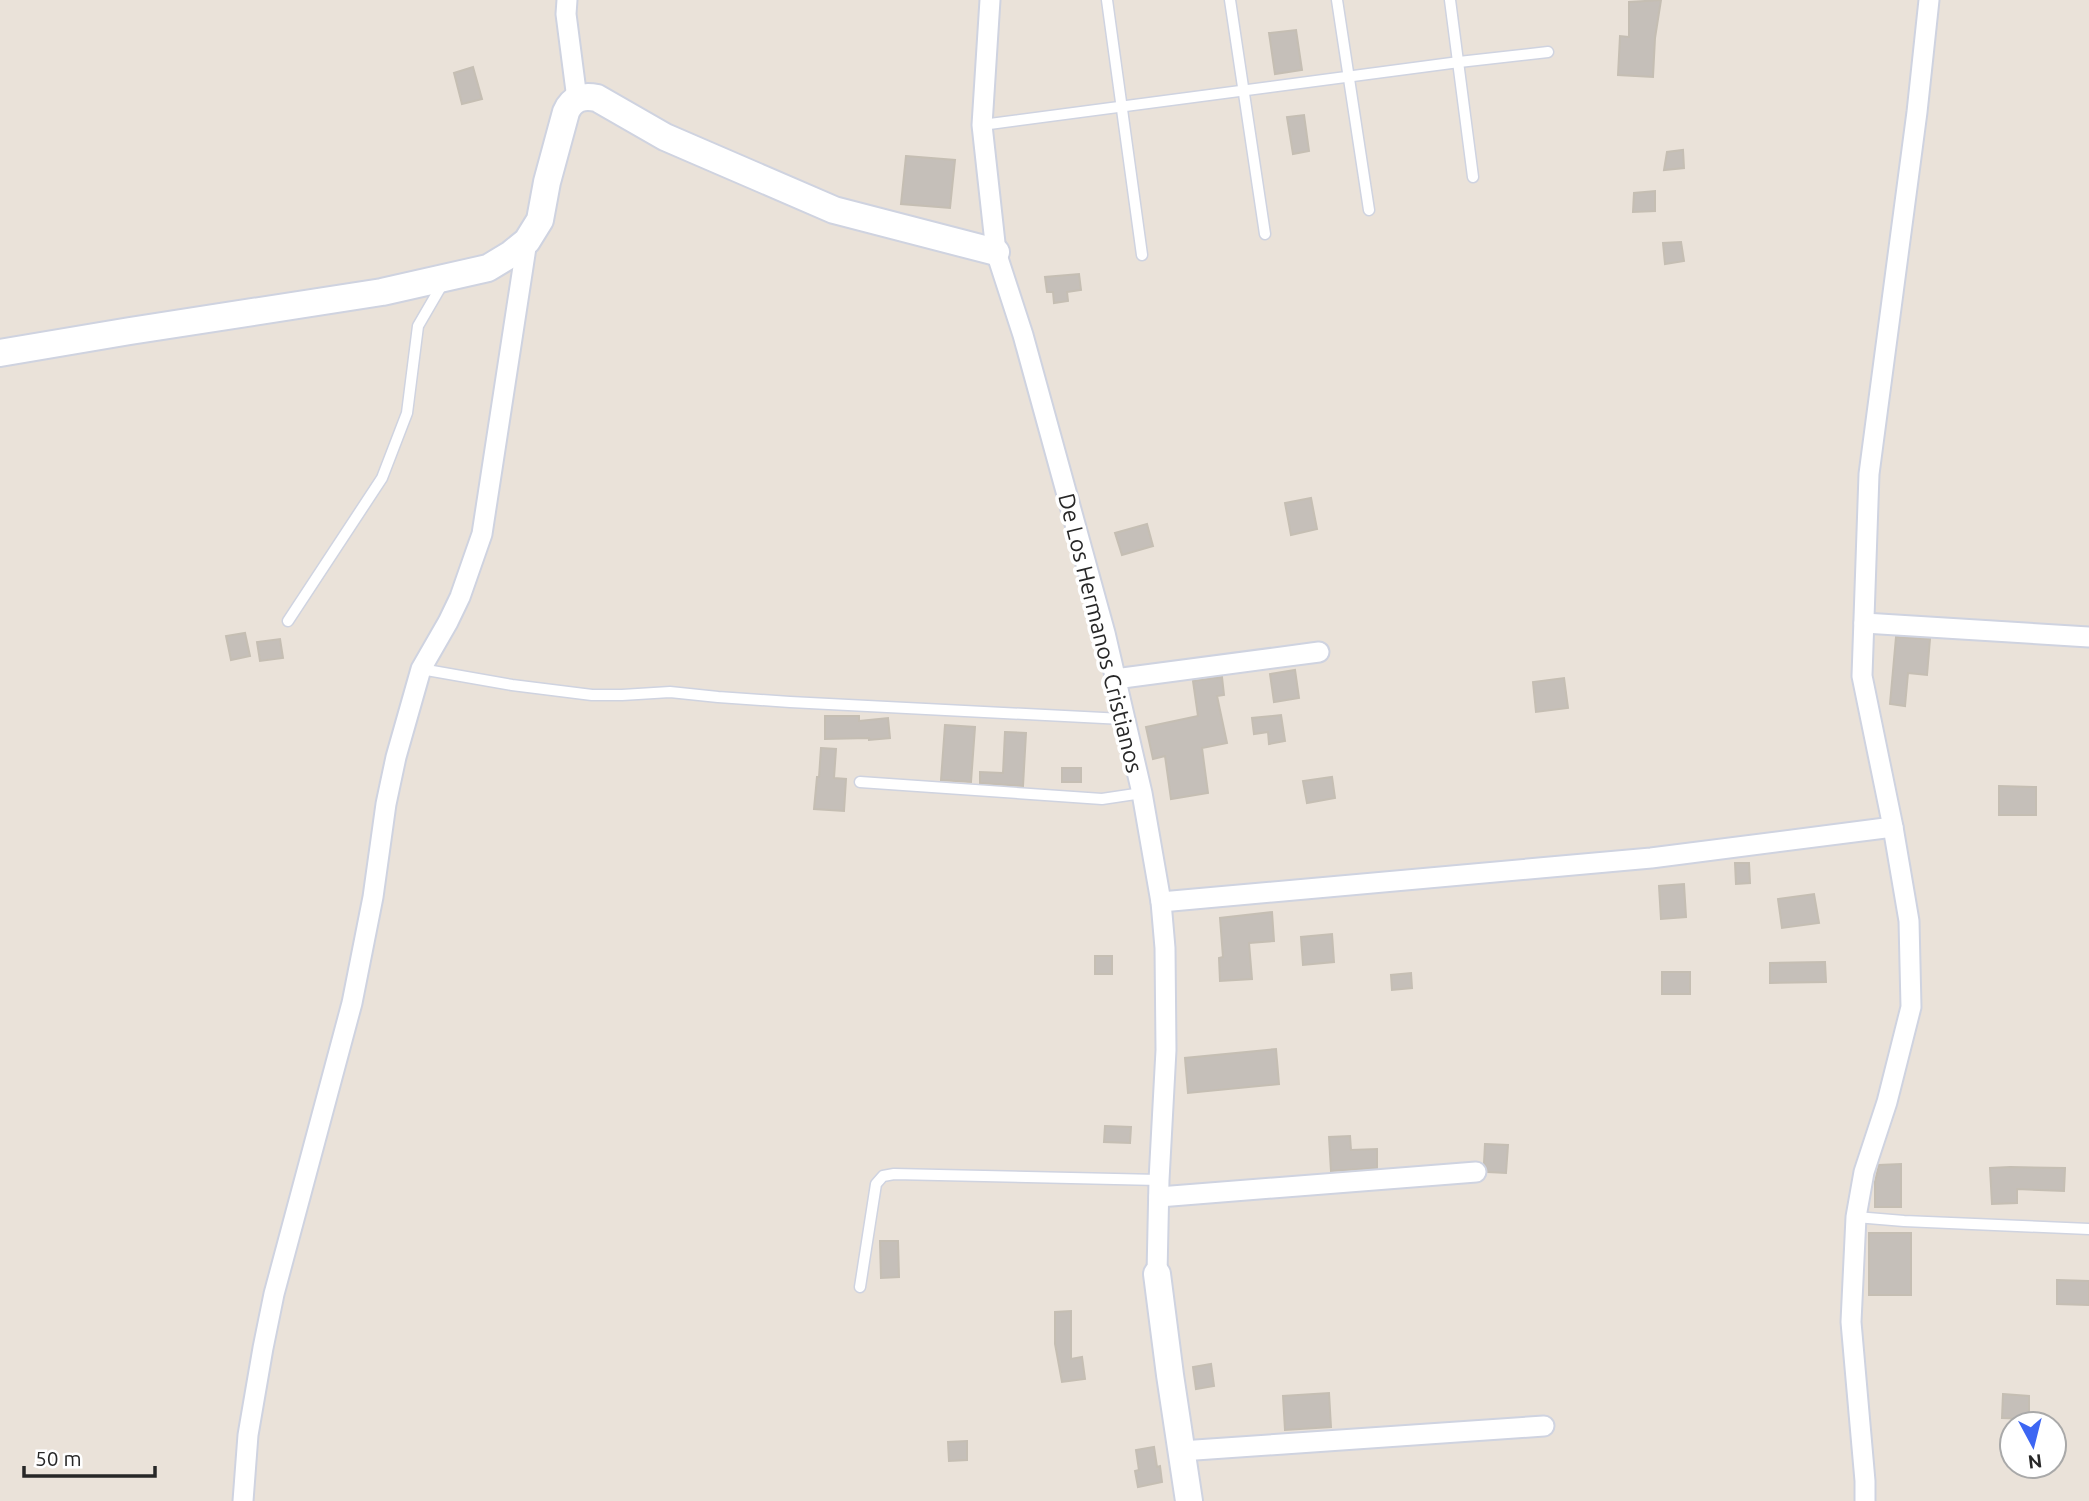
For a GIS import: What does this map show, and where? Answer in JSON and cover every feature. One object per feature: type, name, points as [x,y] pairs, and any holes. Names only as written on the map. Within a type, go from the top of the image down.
[{"type":"street","points":[[567,0],[566,14],[577,99]]},
{"type":"street","name":"De Los Hermanos Cristianos","points":[[990,0],[982,125],[996,252],[1023,335],[1105,633],[1142,793],[1161,902],[1165,948],[1166,1050],[1157,1274]]},
{"type":"street","points":[[1865,1501],[1851,1322],[1856,1217],[1864,1172],[1887,1102],[1911,1007],[1909,921],[1862,676],[1869,474],[1917,112],[1929,0]]},
{"type":"street","points":[[0,353],[382,292],[488,268],[512,254],[527,241],[540,220],[547,182],[569,104],[587,96],[597,98],[665,137],[834,209],[996,252]]},
{"type":"street","points":[[243,1501],[251,1413],[271,1307],[352,1003],[373,897],[386,804],[404,724],[421,669],[460,597],[482,534],[527,241]]},
{"type":"street","points":[[1864,623],[2089,637]]},
{"type":"street","points":[[1115,679],[1319,652]]},
{"type":"street","points":[[1161,902],[1651,858],[1893,827]]},
{"type":"street","points":[[1159,1188],[1476,1172]]},
{"type":"street","points":[[1157,1274],[1189,1501]]},
{"type":"street","points":[[1181,1451],[1544,1426]]},
{"type":"lane","points":[[1107,0],[1142,255]]},
{"type":"lane","points":[[1230,0],[1265,234]]},
{"type":"lane","points":[[1337,0],[1369,210]]},
{"type":"lane","points":[[1450,0],[1473,177]]},
{"type":"lane","points":[[982,125],[1548,52]]},
{"type":"lane","points":[[288,621],[382,478],[407,413],[418,326],[447,276]]},
{"type":"lane","points":[[421,669],[512,685],[592,695],[670,692],[730,698],[1123,719]]},
{"type":"lane","points":[[860,782],[1102,799],[1142,793]]},
{"type":"lane","points":[[860,1287],[876,1184],[883,1176],[894,1174],[1159,1188]]},
{"type":"lane","points":[[1856,1217],[2089,1229]]},
{"type":"building","points":[[1661,0],[1653,77],[1618,75],[1620,36],[1629,37],[1629,2]]},
{"type":"building","points":[[1296,30],[1302,70],[1275,74],[1269,33]]},
{"type":"building","points":[[473,67],[482,99],[462,104],[454,73]]},
{"type":"building","points":[[1304,115],[1309,151],[1293,154],[1287,117]]},
{"type":"building","points":[[1683,150],[1684,168],[1664,170],[1667,152]]},
{"type":"building","points":[[906,156],[955,160],[950,208],[901,204]]},
{"type":"building","points":[[1655,191],[1655,211],[1633,212],[1634,193]]},
{"type":"building","points":[[1681,242],[1684,261],[1665,264],[1663,243]]},
{"type":"building","points":[[1079,274],[1081,290],[1067,292],[1068,301],[1054,303],[1053,292],[1047,292],[1045,277]]},
{"type":"building","points":[[1311,498],[1317,529],[1291,535],[1285,503]]},
{"type":"building","points":[[1147,524],[1153,546],[1122,555],[1115,533]]},
{"type":"building","points":[[245,633],[250,656],[231,660],[226,636]]},
{"type":"building","points":[[1896,637],[1930,639],[1927,675],[1908,673],[1905,706],[1890,704]]},
{"type":"building","points":[[280,639],[283,658],[260,661],[257,642]]},
{"type":"building","points":[[1295,670],[1299,698],[1274,702],[1270,674]]},
{"type":"building","points":[[1222,677],[1224,695],[1217,696],[1227,743],[1202,748],[1208,793],[1171,799],[1165,756],[1153,759],[1146,727],[1198,716],[1193,681]]},
{"type":"building","points":[[1564,678],[1568,708],[1536,712],[1533,682]]},
{"type":"building","points":[[1281,715],[1285,741],[1269,744],[1268,732],[1254,734],[1252,718]]},
{"type":"building","points":[[825,716],[859,716],[859,721],[888,718],[890,738],[825,739]]},
{"type":"building","points":[[945,725],[975,727],[971,782],[941,780]]},
{"type":"building","points":[[1005,732],[1026,733],[1023,786],[980,783],[980,772],[1003,773]]},
{"type":"building","points":[[821,748],[836,749],[834,778],[846,779],[844,811],[814,809]]},
{"type":"building","points":[[1062,768],[1081,768],[1081,782],[1062,782]]},
{"type":"building","points":[[1332,777],[1335,798],[1307,803],[1303,781]]},
{"type":"building","points":[[1999,786],[2036,787],[2036,815],[1999,815]]},
{"type":"building","points":[[1735,863],[1749,863],[1750,883],[1736,884]]},
{"type":"building","points":[[1684,884],[1686,917],[1661,919],[1659,886]]},
{"type":"building","points":[[1814,894],[1819,923],[1782,928],[1778,899]]},
{"type":"building","points":[[1272,912],[1274,941],[1249,943],[1252,979],[1220,981],[1219,958],[1223,957],[1220,918]]},
{"type":"building","points":[[1332,934],[1334,962],[1303,965],[1301,937]]},
{"type":"building","points":[[1095,956],[1112,956],[1112,974],[1095,974]]},
{"type":"building","points":[[1825,962],[1826,982],[1770,983],[1770,963]]},
{"type":"building","points":[[1662,972],[1690,972],[1690,994],[1662,994]]},
{"type":"building","points":[[1411,973],[1412,988],[1392,990],[1391,975]]},
{"type":"building","points":[[1276,1049],[1279,1084],[1188,1093],[1185,1058]]},
{"type":"building","points":[[1105,1126],[1131,1127],[1130,1143],[1104,1142]]},
{"type":"building","points":[[1350,1136],[1351,1150],[1377,1149],[1377,1168],[1331,1171],[1329,1137]]},
{"type":"building","points":[[1485,1144],[1508,1145],[1506,1173],[1488,1172],[1484,1163]]},
{"type":"building","points":[[1901,1164],[1901,1207],[1875,1207],[1875,1182],[1879,1165]]},
{"type":"building","points":[[1990,1168],[2065,1168],[2064,1191],[2017,1189],[2017,1203],[1992,1204]]},
{"type":"building","points":[[1869,1233],[1911,1233],[1911,1295],[1869,1295]]},
{"type":"building","points":[[880,1241],[898,1241],[899,1277],[881,1278]]},
{"type":"building","points":[[2057,1280],[2089,1281],[2089,1305],[2057,1304]]},
{"type":"building","points":[[1071,1311],[1071,1359],[1082,1357],[1085,1379],[1062,1382],[1055,1344],[1055,1312]]},
{"type":"building","points":[[1211,1364],[1214,1386],[1196,1389],[1193,1367]]},
{"type":"building","points":[[1329,1393],[1331,1427],[1285,1430],[1283,1396]]},
{"type":"building","points":[[2003,1394],[2029,1396],[2029,1410],[2002,1410]]},
{"type":"building","points":[[967,1441],[967,1460],[949,1461],[948,1442]]},
{"type":"building","points":[[1154,1447],[1162,1482],[1138,1487],[1135,1471],[1139,1470],[1136,1450]]}]
